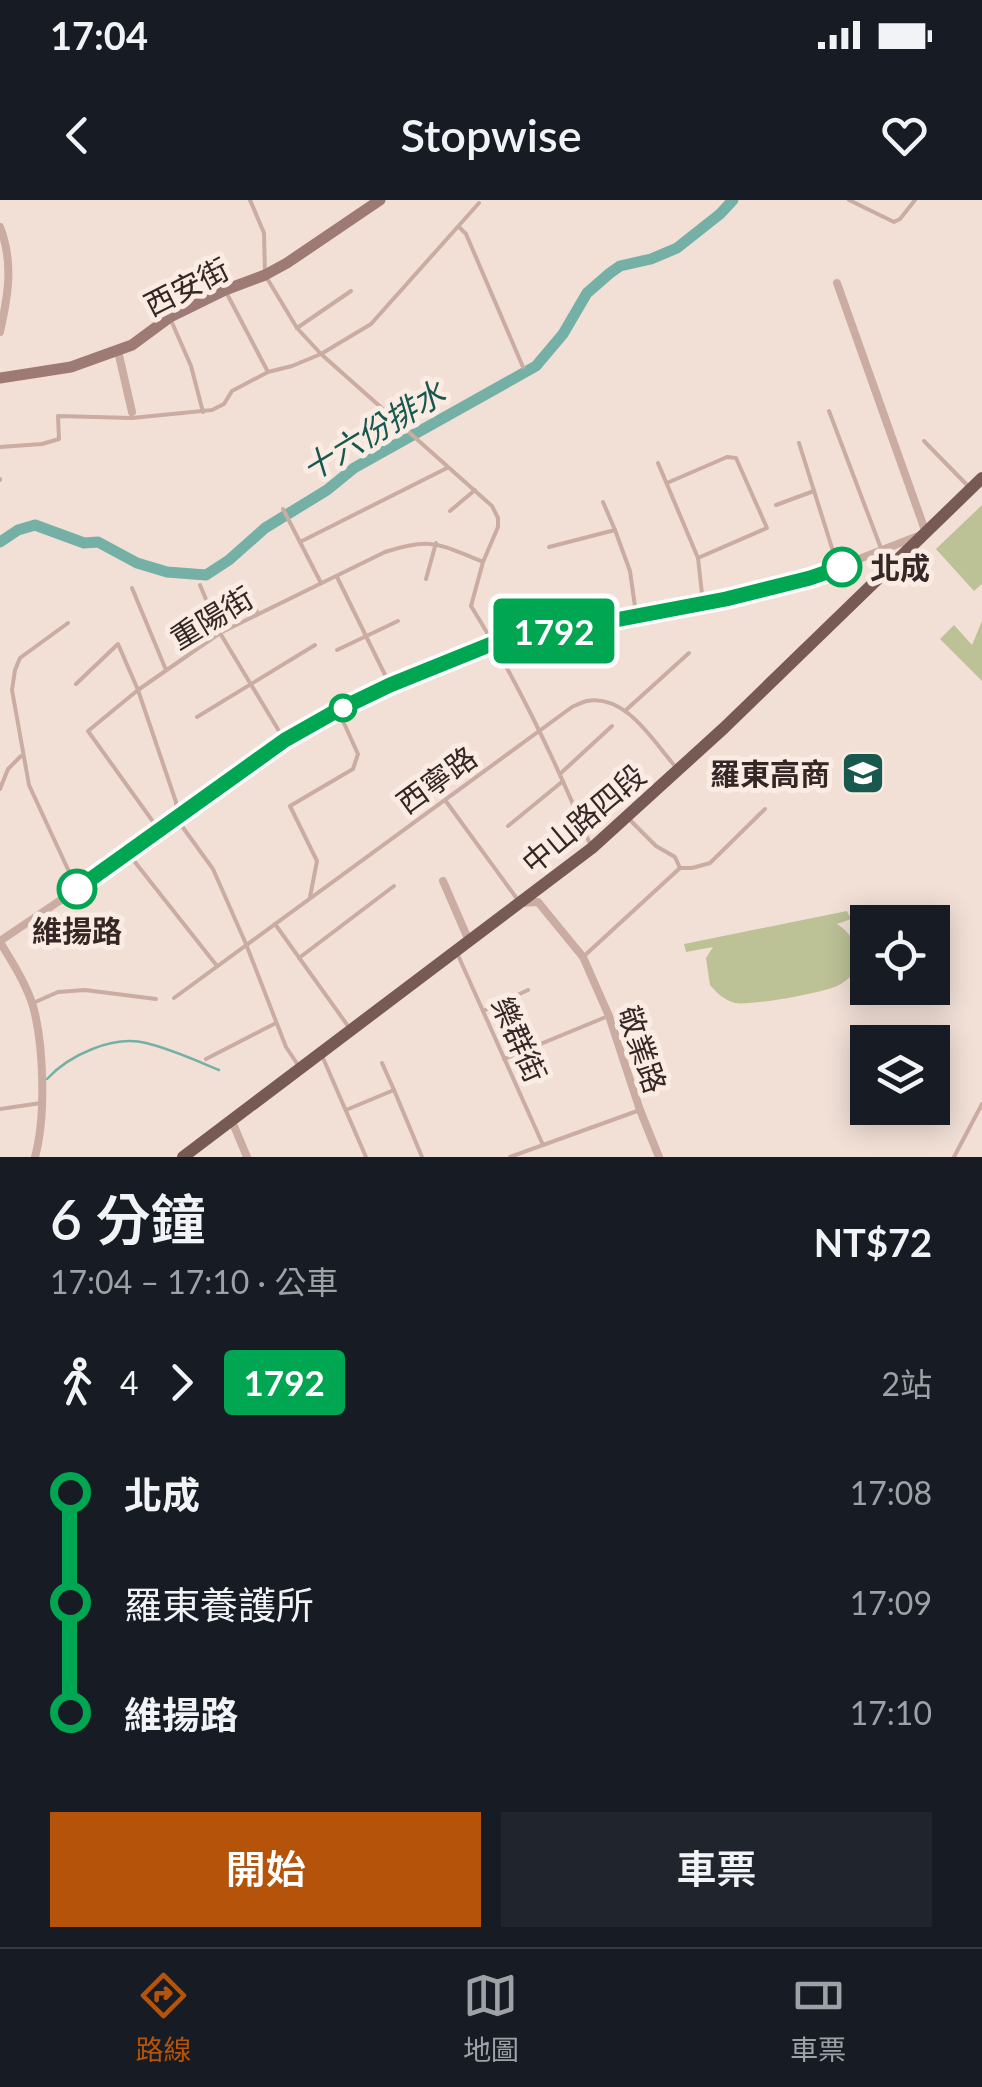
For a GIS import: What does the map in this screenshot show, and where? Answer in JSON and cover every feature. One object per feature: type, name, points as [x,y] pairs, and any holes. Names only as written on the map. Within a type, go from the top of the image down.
[{"type":"main road","name":"中山路四段","points":[[184,1157],[592,848],[724,728],[982,478]]},
{"type":"street","name":"西安街","points":[[0,378],[71,367],[132,344],[170,317],[265,275],[380,200]]},
{"type":"street","points":[[0,227],[10,267],[0,332]]},
{"type":"street","points":[[34,1157],[42,1068],[32,1004],[0,942],[285,740],[390,685],[494,643],[793,582],[838,569],[926,533],[837,283]]},
{"type":"street","points":[[118,350],[132,412]]},
{"type":"street","points":[[443,881],[469,941]]},
{"type":"street","name":"敬業路","points":[[521,904],[538,902],[584,957],[659,1157]]},
{"type":"street","points":[[232,1121],[248,1157]]},
{"type":"lane","points":[[250,200],[264,233],[265,275],[297,328],[321,354],[492,506],[498,527],[483,562],[472,606],[564,780],[592,848]]},
{"type":"lane","points":[[850,200],[894,222],[916,200]]},
{"type":"lane","points":[[0,448],[59,440],[58,416],[178,416],[224,404],[232,391],[268,372],[321,354],[370,324],[479,203]]},
{"type":"lane","points":[[458,226],[466,234],[523,368]]},
{"type":"lane","points":[[225,290],[268,372]]},
{"type":"lane","points":[[297,328],[351,291]]},
{"type":"lane","points":[[170,317],[191,366],[203,412]]},
{"type":"lane","points":[[829,411],[882,551]]},
{"type":"lane","points":[[924,441],[971,489]]},
{"type":"lane","points":[[799,443],[838,569]]},
{"type":"lane","points":[[667,483],[727,457],[736,458],[767,528],[698,558]]},
{"type":"lane","points":[[658,463],[698,558],[703,603]]},
{"type":"lane","points":[[300,542],[450,466]]},
{"type":"lane","points":[[450,511],[475,490]]},
{"type":"lane","points":[[776,505],[814,491]]},
{"type":"lane","points":[[602,502],[630,572],[636,616]]},
{"type":"lane","points":[[283,509],[321,583]]},
{"type":"lane","points":[[549,547],[614,530]]},
{"type":"lane","points":[[426,580],[436,543],[483,562]]},
{"type":"lane","name":"重陽街","points":[[159,830],[88,731],[220,632],[398,548],[436,543]]},
{"type":"lane","points":[[336,576],[390,685]]},
{"type":"lane","points":[[244,582],[258,614]]},
{"type":"lane","points":[[200,586],[220,632],[285,740]]},
{"type":"lane","points":[[132,588],[166,670]]},
{"type":"lane","points":[[337,650],[398,621]]},
{"type":"lane","points":[[68,623],[20,658],[12,690],[30,785],[77,889]]},
{"type":"lane","points":[[76,684],[118,644],[176,802],[176,818],[213,869],[286,1047],[300,1069]]},
{"type":"lane","points":[[197,717],[315,645]]},
{"type":"lane","points":[[678,770],[626,710],[689,653]]},
{"type":"lane","name":"西寧路","points":[[174,998],[572,707],[588,700],[626,710]]},
{"type":"lane","points":[[309,899],[317,861],[290,806],[353,769],[358,754],[338,710]]},
{"type":"lane","points":[[560,773],[612,726]]},
{"type":"lane","points":[[0,790],[8,769],[23,754]]},
{"type":"lane","points":[[508,826],[564,780]]},
{"type":"lane","points":[[445,800],[521,904]]},
{"type":"lane","points":[[584,957],[680,868],[710,864],[766,810]]},
{"type":"lane","points":[[627,817],[656,846],[676,857],[680,868]]},
{"type":"lane","points":[[127,852],[217,966]]},
{"type":"lane","points":[[298,958],[394,886]]},
{"type":"lane","points":[[275,924],[351,1030]]},
{"type":"lane","name":"樂群街","points":[[456,951],[543,1145]]},
{"type":"lane","points":[[32,1004],[58,992],[85,990],[156,1000]]},
{"type":"lane","points":[[483,1010],[528,990]]},
{"type":"lane","points":[[504,1059],[609,1016]]},
{"type":"lane","points":[[206,1060],[276,1023]]},
{"type":"lane","points":[[321,1053],[366,1157]]},
{"type":"lane","points":[[382,1063],[422,1157]]},
{"type":"lane","points":[[346,1110],[394,1090]]},
{"type":"lane","points":[[0,1109],[41,1103]]},
{"type":"lane","points":[[954,1157],[982,1104]]},
{"type":"lane","points":[[510,1157],[640,1110]]},
{"type":"green space","points":[[982,505],[982,584],[974,591],[936,549]]},
{"type":"green space","points":[[982,621],[982,681],[940,639],[954,625],[972,645]]},
{"type":"green space","points":[[847,911],[850,919],[837,924],[850,936],[850,977],[837,986],[802,995],[755,1003],[731,1002],[710,985],[706,958],[713,947],[686,952],[684,944]]},
{"type":"waterway","name":"十六份排水","points":[[0,542],[35,525],[84,543],[98,542],[137,563],[167,572],[206,575],[265,528],[327,490],[354,468],[536,366],[563,334],[587,293],[610,273],[620,266],[677,248],[733,200]]},
{"type":"waterway","points":[[47,1079],[92,1049],[133,1041],[155,1045],[219,1070]]},
{"type":"bus line","name":"1792","points":[[77,889],[285,740],[390,685],[494,643],[726,599],[842,567]]},
{"type":"place","name":"北成","points":[[842,567]]},
{"type":"place","name":"羅東高商","points":[[863,773]]},
{"type":"place","name":"維揚路","points":[[77,889]]}]
